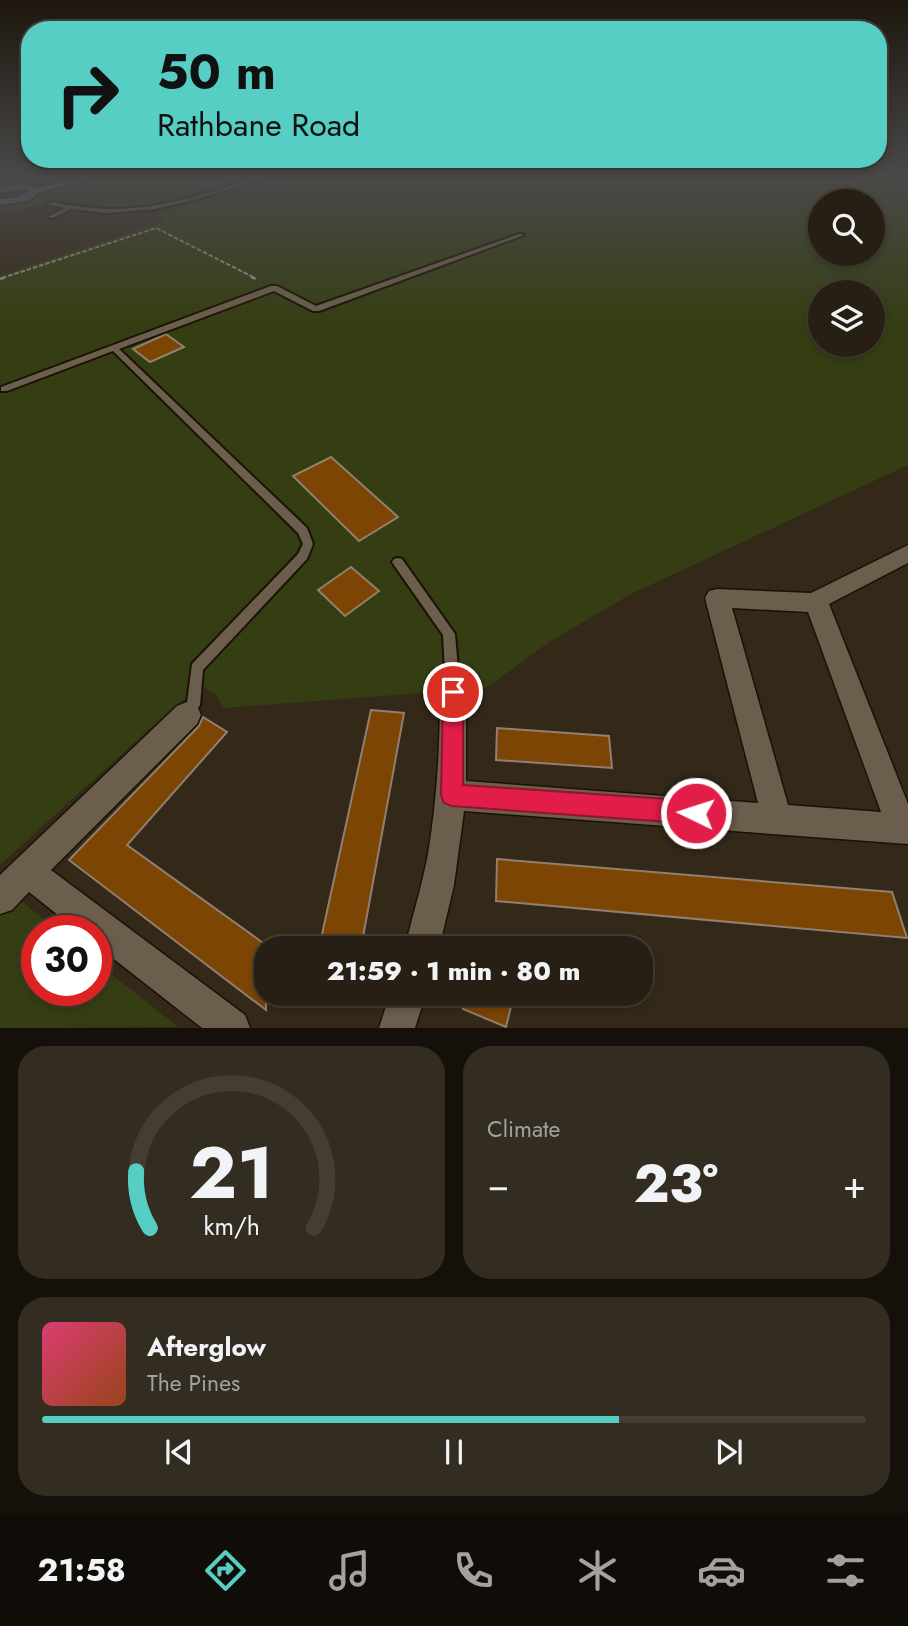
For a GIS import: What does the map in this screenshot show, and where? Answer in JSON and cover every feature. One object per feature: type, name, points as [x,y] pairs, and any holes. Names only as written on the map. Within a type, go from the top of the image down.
[{"type":"street","points":[[817,603],[821,597],[908,553]]},
{"type":"street","points":[[777,819],[717,598],[817,603]]},
{"type":"street","points":[[452,795],[905,828],[817,603]]},
{"type":"street","points":[[425,936],[445,848],[452,795],[453,692]]},
{"type":"street","points":[[0,898],[187,715]]},
{"type":"street","points":[[28,872],[232,1027]]},
{"type":"street","points":[[397,1027],[404,1006]]},
{"type":"lane","points":[[4,389],[274,288],[316,309],[521,235]]},
{"type":"lane","points":[[113,346],[303,531],[308,544],[303,556],[197,668],[193,705],[187,715]]},
{"type":"lane","points":[[398,562],[449,634],[453,692]]},
{"type":"path","points":[[0,279],[156,228],[274,288]]},
{"type":"green space","points":[[148,227],[808,227],[808,266],[885,266],[885,227],[908,227],[908,465],[631,594],[549,642],[486,688],[224,708],[216,695],[201,686],[169,711],[0,865],[0,275]]},
{"type":"green space","points":[[15,896],[38,915],[21,915],[21,1006],[112,1006],[112,975],[178,1027],[0,1028],[0,911]]},
{"type":"building","points":[[166,334],[184,347],[150,362],[133,349]]},
{"type":"building","points":[[331,457],[398,517],[359,541],[293,476]]},
{"type":"building","points":[[351,567],[379,591],[345,616],[318,590]]},
{"type":"building","points":[[371,710],[404,713],[363,936],[322,936]]},
{"type":"building","points":[[203,717],[227,732],[127,845],[254,936],[254,1001],[69,860],[199,726]]},
{"type":"building","points":[[497,728],[609,736],[612,768],[496,760]]},
{"type":"building","points":[[497,859],[892,892],[907,938],[496,901]]},
{"type":"building","points":[[464,1006],[511,1006],[506,1027],[463,1009]]},
{"type":"route","points":[[453,692],[452,795],[696,813]]}]
